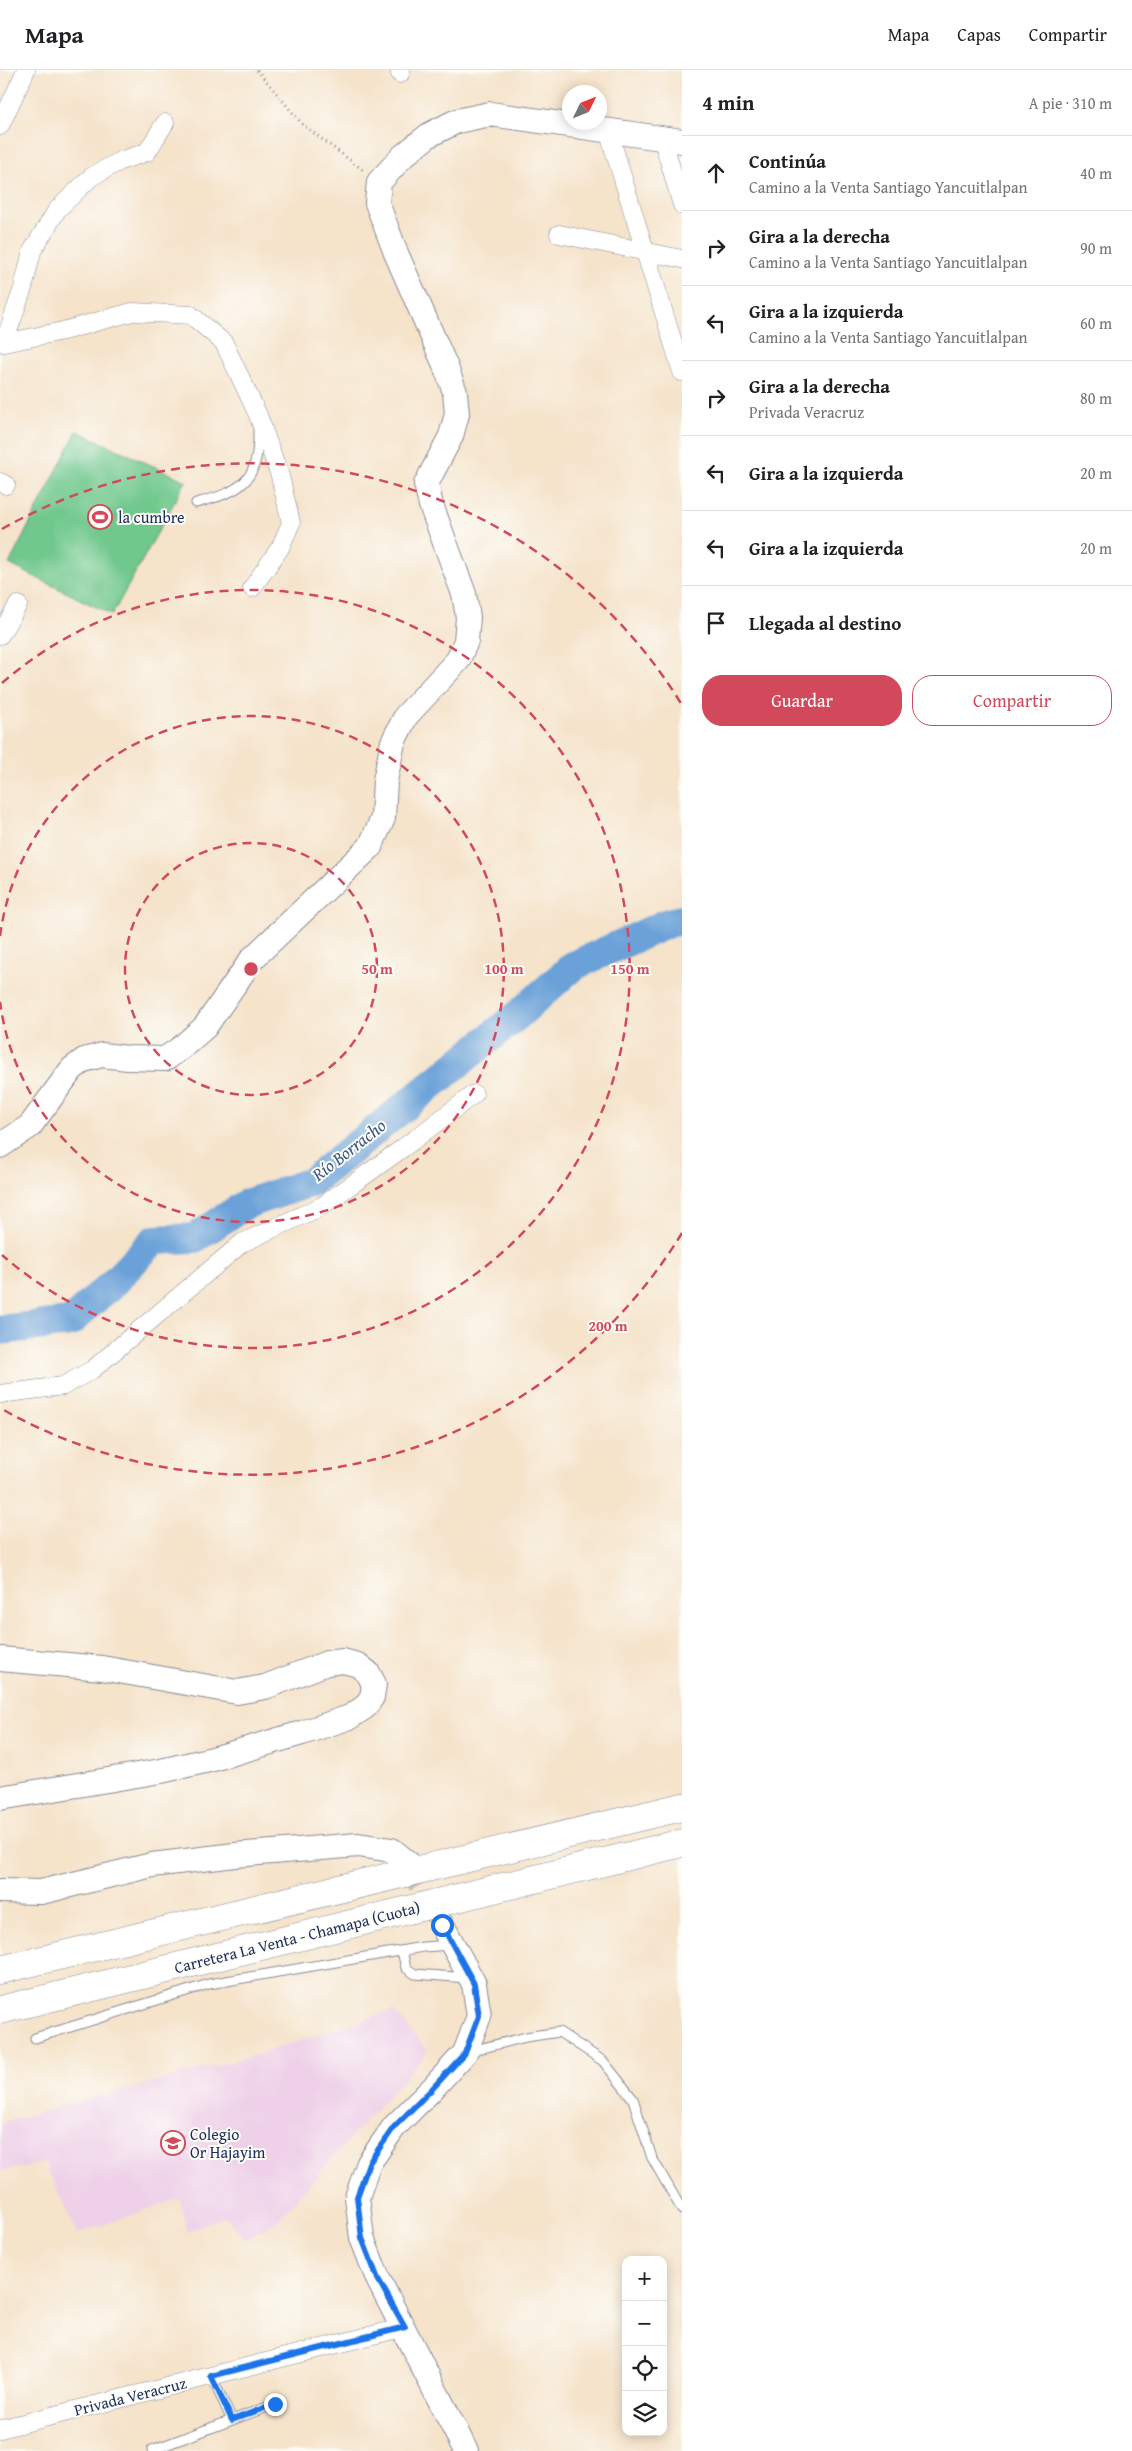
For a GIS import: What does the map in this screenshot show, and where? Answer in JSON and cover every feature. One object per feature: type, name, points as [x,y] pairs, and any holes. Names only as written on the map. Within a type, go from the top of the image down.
[{"type":"highway","points":[[0,1970],[682,1807]]},
{"type":"highway","name":"Carretera La Venta - Chamapa (Cuota)","points":[[0,2010],[682,1843]]},
{"type":"main road","points":[[0,1146],[30,1126],[72,1069],[84,1060],[102,1055],[165,1059],[204,1028],[252,959],[370,847],[383,818],[385,781],[394,742],[406,716],[458,660],[466,641],[468,617],[464,594],[431,505],[426,484],[451,436],[457,414],[455,392],[442,356],[396,253],[377,203],[378,182],[402,156],[429,135],[457,121],[490,114],[672,139]]},
{"type":"main road","points":[[0,1659],[102,1668],[237,1692],[265,1687],[327,1663],[343,1661],[358,1665],[368,1674],[374,1684],[372,1697],[365,1707],[350,1717],[302,1733],[213,1759],[161,1771],[0,1798]]},
{"type":"main road","points":[[0,1891],[41,1892],[152,1864],[358,1845],[392,1850],[409,1864]]},
{"type":"main road","points":[[447,1935],[474,1984],[479,2016],[465,2053],[394,2127],[369,2163],[357,2197],[362,2238],[378,2279],[405,2327],[466,2451]]},
{"type":"street","points":[[0,126],[7,96],[26,70]]},
{"type":"street","points":[[2,341],[23,288],[32,251],[57,210],[91,177],[120,161],[147,152],[165,123]]},
{"type":"street","points":[[608,130],[682,372]]},
{"type":"street","points":[[672,139],[682,206]]},
{"type":"street","points":[[559,234],[682,259]]},
{"type":"street","points":[[2,341],[63,331],[132,312],[191,315],[224,343],[258,415],[280,476],[291,523],[280,548],[252,588]]},
{"type":"street","points":[[0,635],[18,605]]},
{"type":"street","points":[[0,1394],[63,1386],[92,1370],[242,1243],[322,1206],[474,1094]]},
{"type":"street","name":"Privada Veracruz","points":[[0,2429],[405,2327]]},
{"type":"lane","points":[[196,503],[236,489],[248,479],[257,462],[258,415]]},
{"type":"lane","points":[[35,2038],[209,1984],[402,1951],[447,1935]]},
{"type":"lane","points":[[402,1951],[406,1968],[415,1974],[471,1978]]},
{"type":"lane","points":[[465,2053],[526,2037],[559,2032],[603,2062],[634,2100],[652,2158],[682,2210]]},
{"type":"lane","points":[[211,2376],[232,2420]]},
{"type":"lane","points":[[152,2450],[275,2404]]},
{"type":"path","points":[[258,70],[303,125],[378,182]]},
{"type":"shaded area","name":"Colegio Or Hajayim","points":[[393,2010],[428,2051],[276,2222],[245,2239],[225,2216],[187,2232],[180,2198],[77,2234],[45,2163],[0,2171],[0,2123],[256,2055]]},
{"type":"green space","name":"la cumbre","points":[[77,431],[186,481],[112,615],[9,564]]},
{"type":"waterway","name":"Río Borracho","points":[[0,1330],[70,1322],[113,1283],[154,1240],[195,1238],[246,1204],[311,1182],[518,1015],[573,966],[668,923],[682,920]]},
{"type":"tunnel","points":[[409,1864],[439,1919]]},
{"type":"place","name":"la cumbre","points":[[100,517]]},
{"type":"place","name":"Colegio Or Hajayim","points":[[173,2143]]},
{"type":"route","points":[[275,2404],[232,2420],[211,2376],[405,2327],[378,2279],[362,2238],[357,2197],[369,2163],[394,2127],[465,2053],[479,2016],[474,1984],[442,1925]]}]
